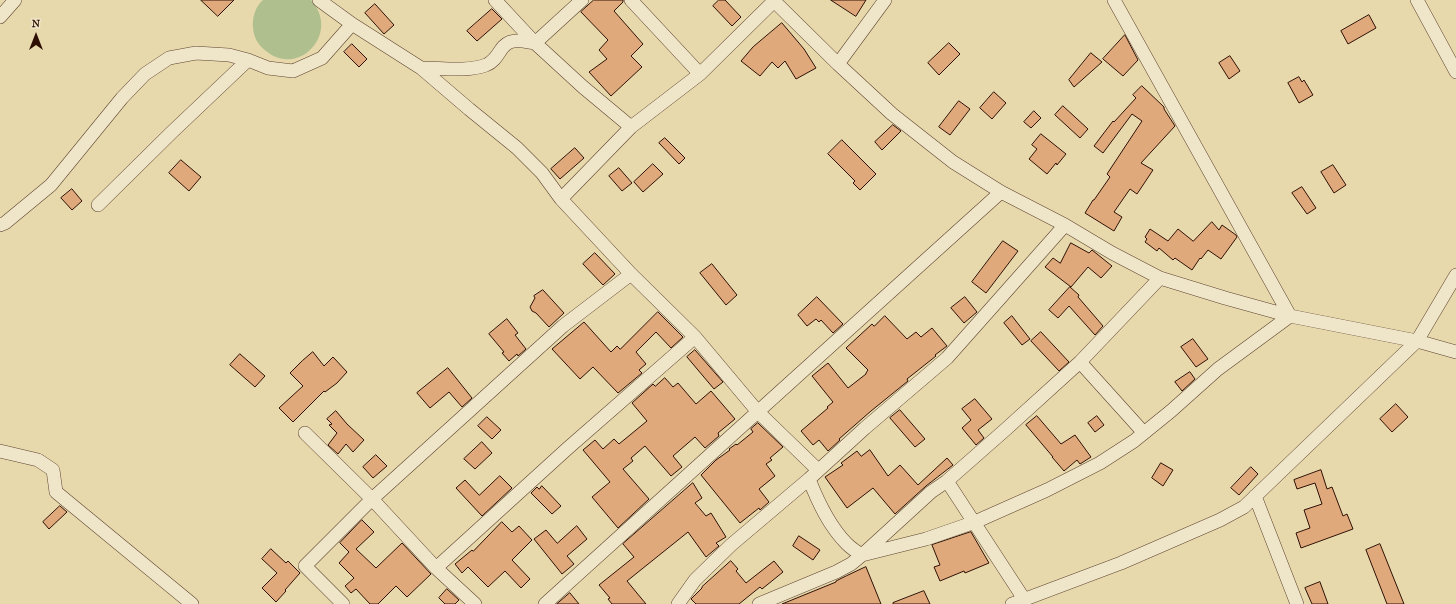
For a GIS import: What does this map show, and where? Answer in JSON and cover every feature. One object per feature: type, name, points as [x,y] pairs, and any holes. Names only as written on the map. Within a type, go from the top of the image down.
[{"type":"street","points":[[0,17],[15,0]]},
{"type":"street","points":[[319,0],[352,24],[421,68],[469,110],[517,148],[542,173],[561,199],[631,274],[695,337],[758,412],[813,474],[819,504],[834,528],[847,544],[862,555],[926,540],[975,522],[1047,490],[1100,463],[1144,433],[1218,369],[1290,316]]},
{"type":"street","points":[[495,0],[535,43],[583,87],[631,127]]},
{"type":"street","points":[[535,43],[582,0]]},
{"type":"street","points":[[631,0],[700,74]]},
{"type":"street","points":[[561,199],[631,127],[700,74],[774,0],[838,64],[892,114],[953,162],[1001,192],[1065,225],[1112,253],[1160,278],[1290,316],[1417,341],[1456,352]]},
{"type":"street","points":[[838,64],[885,0]]},
{"type":"street","points":[[1114,0],[1290,316]]},
{"type":"street","points":[[1417,0],[1423,6],[1456,72]]},
{"type":"street","points":[[0,225],[5,223],[51,185],[122,98],[145,74],[169,58],[196,52],[229,55],[248,60],[268,68],[293,70],[322,58],[352,24]]},
{"type":"street","points":[[421,68],[461,68],[486,65],[496,59],[505,45],[511,42],[521,41],[535,43]]},
{"type":"street","points":[[98,204],[248,60]]},
{"type":"street","points":[[545,604],[1001,192]]},
{"type":"street","points":[[678,604],[695,580],[731,545],[947,358],[1065,225]]},
{"type":"street","points":[[343,604],[304,566],[372,499],[564,326],[631,274]]},
{"type":"street","points":[[1012,604],[1121,563],[1220,520],[1244,507],[1417,341],[1456,275]]},
{"type":"street","points":[[759,604],[836,572],[851,564],[1005,430],[1080,362],[1160,278]]},
{"type":"street","points":[[436,568],[568,448],[695,337]]},
{"type":"street","points":[[1080,362],[1144,433]]},
{"type":"street","points":[[305,433],[372,499],[436,568],[475,604]]},
{"type":"street","points":[[0,451],[38,460],[52,470],[56,492],[192,604]]},
{"type":"street","points":[[947,481],[1024,599]]},
{"type":"street","points":[[1255,496],[1297,604]]},
{"type":"green space","points":[[263,0],[311,0],[319,13],[321,26],[319,38],[312,48],[303,55],[291,59],[279,58],[263,49],[255,38],[253,24],[256,9]]},
{"type":"building","points":[[201,0],[234,0],[218,16]]},
{"type":"building","points":[[594,0],[623,0],[623,2],[614,11],[643,44],[631,56],[642,67],[611,96],[589,72],[607,59],[599,50],[608,40],[581,12]]},
{"type":"building","points":[[719,0],[725,0],[741,17],[732,26],[713,6]]},
{"type":"building","points":[[831,0],[866,0],[856,16]]},
{"type":"building","points":[[375,4],[394,25],[384,34],[365,13]]},
{"type":"building","points":[[492,9],[502,19],[477,41],[467,31]]},
{"type":"building","points":[[1369,15],[1376,28],[1348,44],[1341,31]]},
{"type":"building","points":[[782,23],[804,49],[816,68],[796,79],[785,61],[778,68],[772,62],[760,76],[741,61],[753,47]]},
{"type":"building","points":[[1125,35],[1138,60],[1123,76],[1103,59]]},
{"type":"building","points":[[949,43],[960,54],[939,75],[928,63]]},
{"type":"building","points":[[352,44],[367,59],[359,67],[344,52]]},
{"type":"building","points":[[1091,53],[1102,62],[1074,87],[1069,80]]},
{"type":"building","points":[[1230,56],[1240,71],[1229,79],[1219,63]]},
{"type":"building","points":[[1299,77],[1302,82],[1304,80],[1313,95],[1299,103],[1288,83]]},
{"type":"building","points":[[1142,86],[1164,107],[1175,126],[1141,163],[1153,170],[1137,194],[1130,189],[1114,212],[1122,217],[1114,231],[1085,213],[1110,177],[1107,174],[1142,121],[1132,114],[1103,153],[1094,146],[1113,121],[1114,122],[1136,98],[1133,95]]},
{"type":"building","points":[[994,92],[1006,103],[992,119],[980,108]]},
{"type":"building","points":[[959,101],[970,109],[950,135],[939,127]]},
{"type":"building","points":[[1063,106],[1088,129],[1080,138],[1055,115]]},
{"type":"building","points":[[1034,111],[1041,118],[1031,128],[1024,122]]},
{"type":"building","points":[[893,125],[901,131],[882,150],[875,142]]},
{"type":"building","points":[[1041,134],[1066,154],[1047,174],[1029,159],[1037,149],[1032,145]]},
{"type":"building","points":[[665,138],[685,158],[679,164],[659,143]]},
{"type":"building","points":[[842,140],[876,174],[860,190],[853,183],[855,181],[828,154]]},
{"type":"building","points":[[575,148],[584,158],[560,179],[551,169]]},
{"type":"building","points":[[181,160],[201,177],[189,191],[169,173]]},
{"type":"building","points":[[653,164],[663,174],[643,192],[634,182]]},
{"type":"building","points":[[1333,165],[1346,185],[1334,193],[1321,172]]},
{"type":"building","points":[[619,168],[632,183],[622,191],[609,176]]},
{"type":"building","points":[[1302,187],[1316,208],[1307,214],[1292,193]]},
{"type":"building","points":[[72,189],[82,201],[72,210],[61,198]]},
{"type":"building","points":[[1212,222],[1219,230],[1222,225],[1237,237],[1221,259],[1208,250],[1201,259],[1200,258],[1192,270],[1175,258],[1173,260],[1159,248],[1157,251],[1145,242],[1147,239],[1145,237],[1150,229],[1168,241],[1178,229],[1193,241]]},
{"type":"building","points":[[1003,241],[1018,251],[986,293],[972,282]]},
{"type":"building","points":[[1071,243],[1089,253],[1092,250],[1112,266],[1101,278],[1088,267],[1071,287],[1045,267],[1053,258],[1060,263]]},
{"type":"building","points":[[595,253],[615,274],[603,285],[583,264]]},
{"type":"building","points":[[712,264],[737,295],[726,305],[700,273]]},
{"type":"building","points":[[1070,287],[1079,295],[1078,297],[1103,326],[1095,335],[1069,306],[1058,318],[1049,310]]},
{"type":"building","points":[[543,290],[564,313],[549,327],[536,313],[532,311],[530,307],[535,298],[534,296]]},
{"type":"building","points":[[817,297],[843,324],[833,333],[821,320],[819,322],[816,319],[807,326],[798,315]]},
{"type":"building","points":[[965,297],[977,312],[964,323],[951,308]]},
{"type":"building","points":[[658,312],[683,337],[671,348],[656,332],[636,352],[646,364],[639,370],[642,373],[618,393],[593,367],[580,379],[552,349],[584,322],[611,352],[617,346],[620,349]]},
{"type":"building","points":[[885,316],[907,339],[916,332],[921,337],[932,328],[947,346],[839,439],[840,440],[828,451],[819,440],[813,445],[801,431],[833,402],[812,376],[828,363],[848,388],[866,374],[868,370],[846,348],[872,324],[874,326]]},
{"type":"building","points":[[1012,316],[1030,339],[1022,345],[1004,323]]},
{"type":"building","points":[[507,319],[518,333],[515,335],[526,349],[509,361],[502,353],[504,352],[489,334]]},
{"type":"building","points":[[1041,332],[1069,362],[1059,371],[1031,341]]},
{"type":"building","points":[[1193,339],[1208,359],[1196,367],[1181,347]]},
{"type":"building","points":[[695,350],[723,382],[714,389],[687,357]]},
{"type":"building","points":[[313,352],[324,366],[333,357],[347,372],[337,383],[325,392],[324,391],[293,422],[279,408],[303,386],[290,373]]},
{"type":"building","points":[[240,354],[265,376],[255,387],[230,365]]},
{"type":"building","points":[[448,368],[472,398],[462,407],[449,392],[430,408],[417,393]]},
{"type":"building","points":[[1190,372],[1195,379],[1182,391],[1175,382]]},
{"type":"building","points":[[665,378],[673,387],[678,383],[696,404],[711,391],[735,419],[718,433],[719,436],[705,448],[695,437],[673,456],[682,467],[671,476],[645,446],[631,458],[633,461],[623,469],[649,499],[618,528],[592,497],[610,482],[583,450],[595,440],[603,449],[614,439],[619,444],[647,421],[632,403],[653,384],[655,386]]},
{"type":"building","points":[[975,399],[992,419],[978,430],[984,438],[976,445],[962,428],[971,420],[962,409]]},
{"type":"building","points":[[1396,404],[1408,417],[1392,432],[1380,419]]},
{"type":"building","points":[[900,410],[925,439],[915,447],[890,418]]},
{"type":"building","points":[[336,411],[364,440],[353,452],[346,444],[338,454],[328,445],[337,433],[329,425],[332,424],[327,419]]},
{"type":"building","points":[[1037,416],[1061,444],[1075,435],[1091,457],[1080,464],[1077,460],[1064,471],[1026,425]]},
{"type":"building","points":[[1097,416],[1104,425],[1095,432],[1088,423]]},
{"type":"building","points":[[487,417],[501,430],[492,439],[478,426]]},
{"type":"building","points":[[758,423],[783,447],[770,458],[772,460],[766,464],[775,476],[759,489],[769,502],[760,510],[759,508],[740,523],[701,475],[716,460],[730,450],[729,449],[736,444],[737,445],[753,432],[751,429]]},
{"type":"building","points":[[482,442],[492,453],[475,469],[464,459]]},
{"type":"building","points":[[870,450],[888,476],[900,465],[918,485],[947,458],[953,465],[926,486],[895,514],[873,488],[847,508],[825,477],[843,465],[841,463],[857,451],[861,456]]},
{"type":"building","points":[[376,455],[387,466],[373,478],[363,467]]},
{"type":"building","points":[[1161,463],[1173,470],[1163,486],[1152,478]]},
{"type":"building","points":[[1251,467],[1258,474],[1239,495],[1231,488]]},
{"type":"building","points":[[1321,470],[1327,489],[1332,487],[1343,516],[1347,514],[1353,529],[1301,548],[1296,533],[1310,528],[1304,510],[1322,504],[1315,483],[1297,489],[1294,480]]},
{"type":"building","points":[[500,476],[512,488],[482,516],[456,488],[465,480],[479,495]]},
{"type":"building","points":[[693,483],[702,498],[695,503],[706,516],[711,513],[726,537],[716,543],[719,546],[706,557],[688,532],[627,581],[646,604],[612,604],[608,599],[610,598],[599,585],[634,557],[623,544]]},
{"type":"building","points":[[542,486],[561,506],[552,514],[531,493],[537,487],[539,489]]},
{"type":"building","points":[[60,506],[67,512],[49,529],[43,522]]},
{"type":"building","points":[[362,520],[374,532],[356,549],[376,568],[402,543],[431,574],[407,597],[396,586],[378,604],[370,604],[356,589],[351,593],[345,586],[354,578],[339,563],[349,552],[340,543]]},
{"type":"building","points":[[502,522],[512,532],[519,526],[532,540],[512,560],[530,579],[521,588],[505,571],[488,587],[468,567],[462,573],[455,564],[472,550],[473,551]]},
{"type":"building","points":[[577,526],[587,539],[567,556],[574,564],[562,574],[534,539],[546,530],[557,543]]},
{"type":"building","points":[[971,532],[989,563],[940,581],[934,567],[940,565],[932,545]]},
{"type":"building","points":[[799,536],[820,550],[813,560],[793,546]]},
{"type":"building","points":[[1380,544],[1404,604],[1387,604],[1366,550]]},
{"type":"building","points":[[271,549],[286,563],[288,561],[300,573],[276,602],[262,588],[277,573],[262,559]]},
{"type":"building","points":[[731,561],[738,569],[736,571],[746,583],[774,561],[783,572],[762,589],[760,587],[739,604],[696,604],[691,599]]},
{"type":"building","points":[[866,567],[881,604],[782,604],[836,582]]},
{"type":"building","points":[[1320,582],[1328,604],[1312,604],[1305,588]]},
{"type":"building","points":[[447,589],[459,600],[455,604],[445,604],[439,598]]},
{"type":"building","points":[[924,591],[930,604],[893,604],[893,603]]},
{"type":"building","points":[[570,593],[579,604],[557,604]]}]
